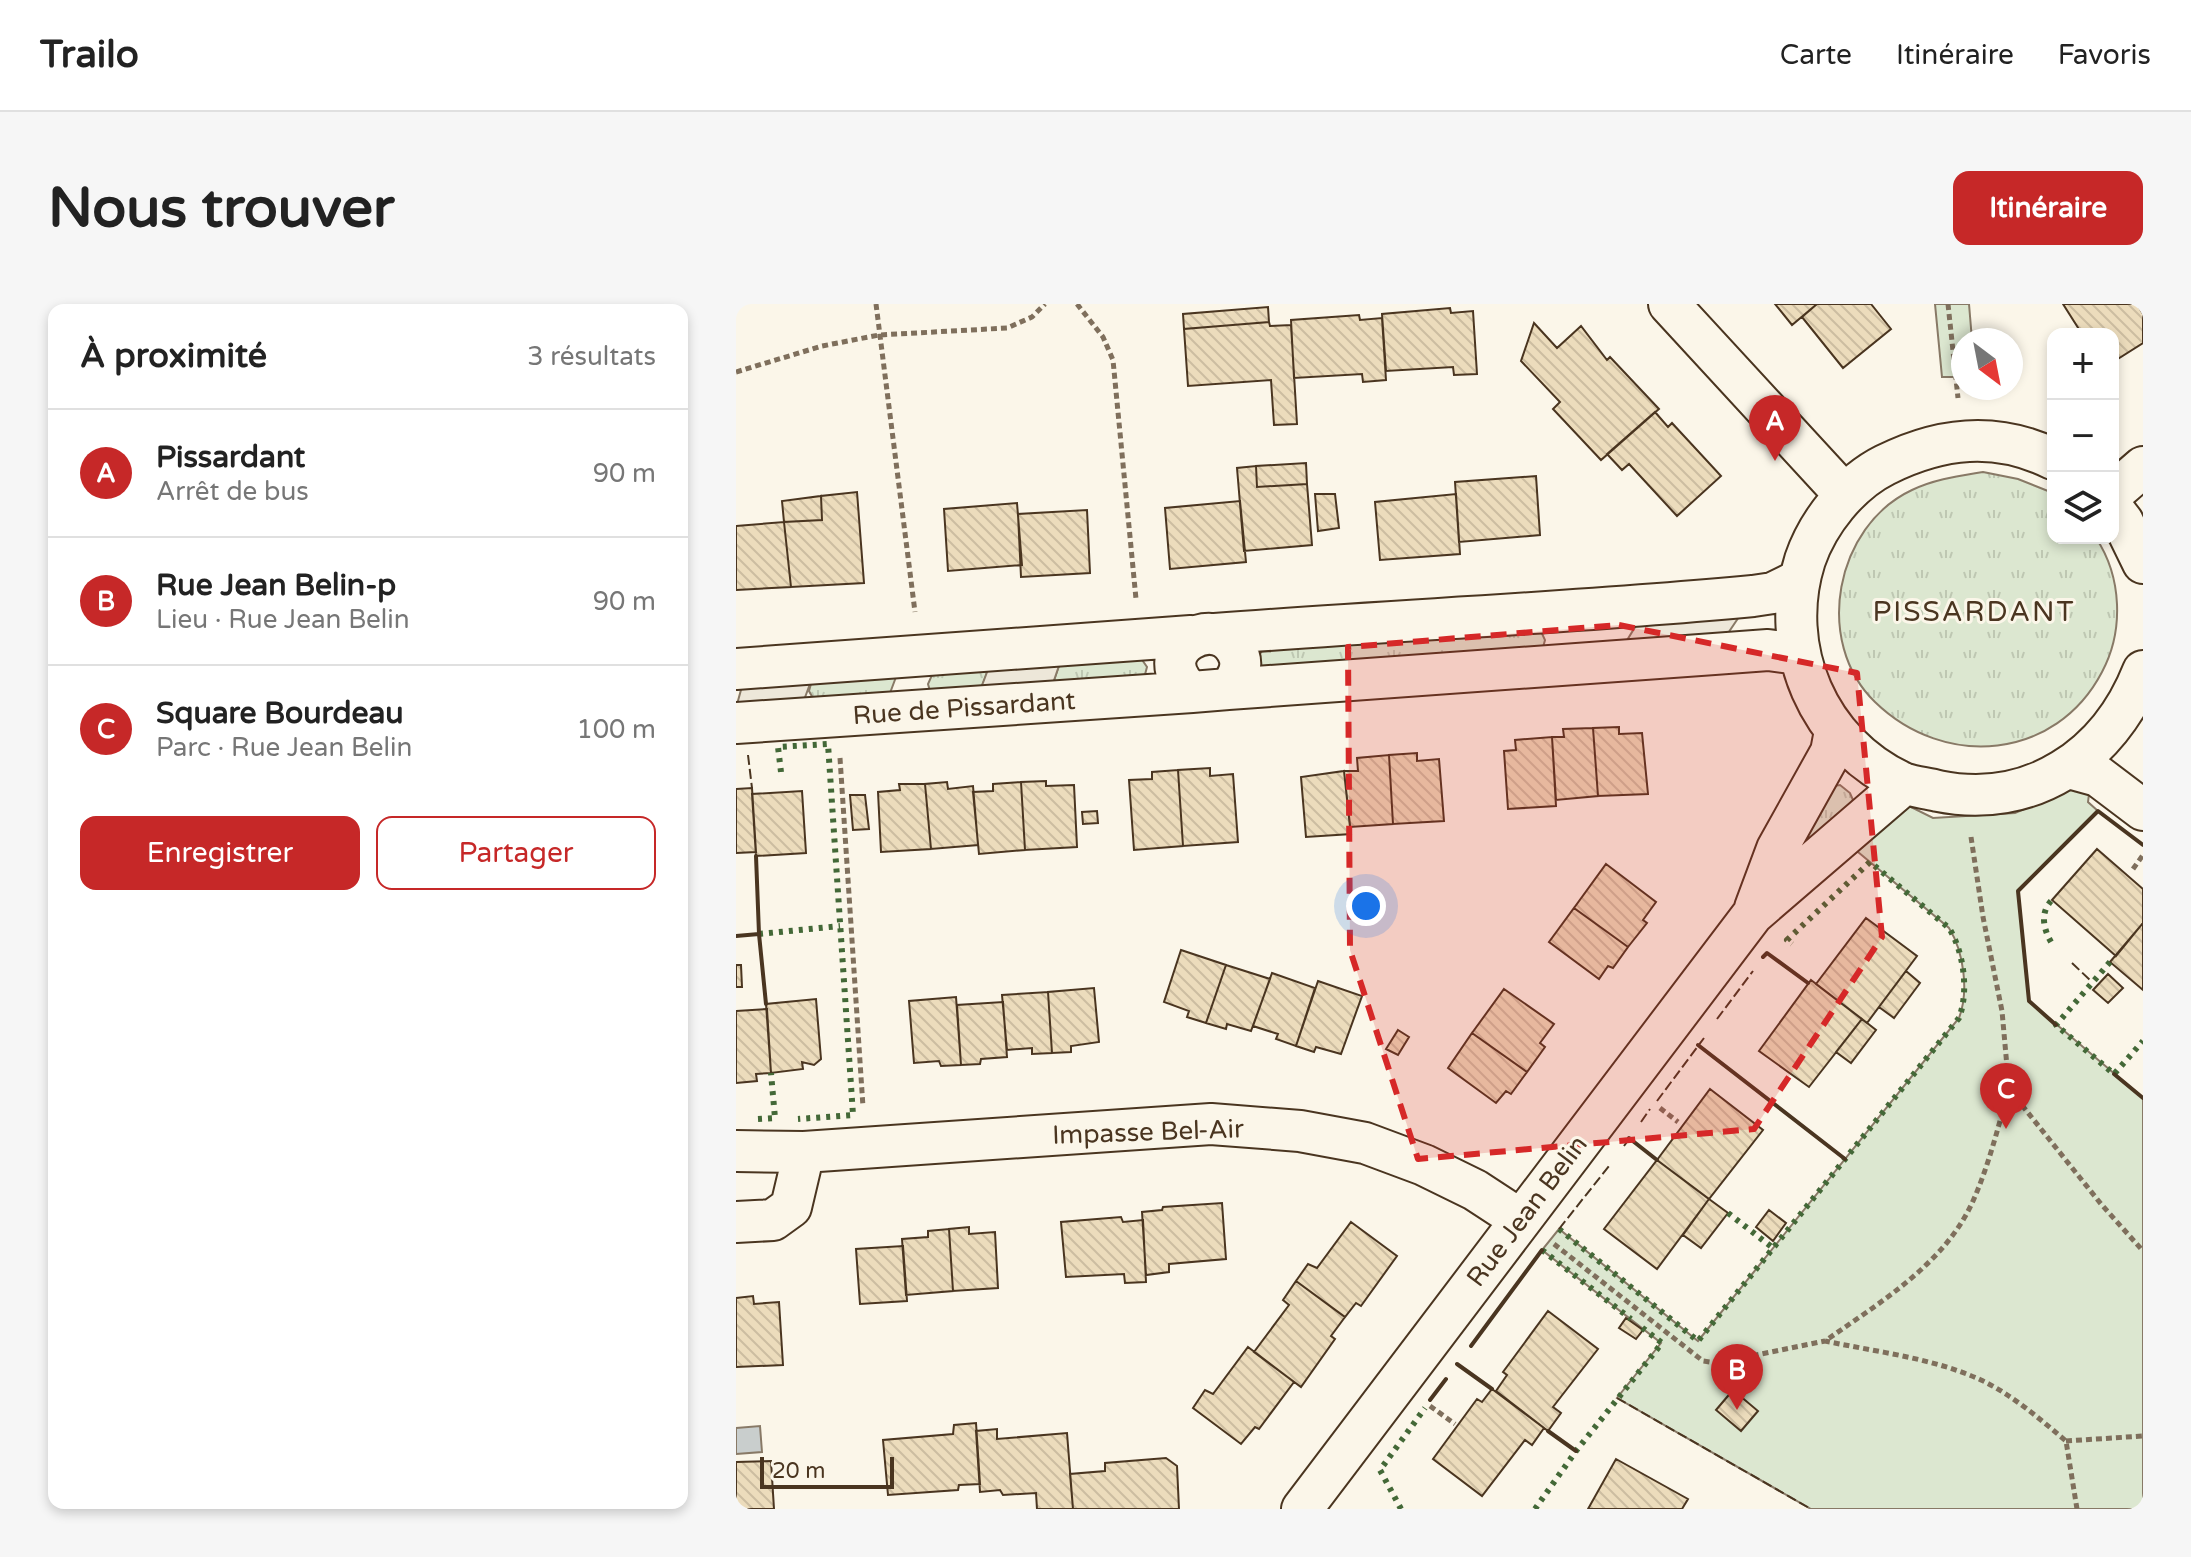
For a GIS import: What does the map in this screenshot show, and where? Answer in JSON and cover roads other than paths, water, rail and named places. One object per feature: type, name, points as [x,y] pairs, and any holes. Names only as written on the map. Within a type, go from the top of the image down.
[{"type":"street","points":[[1669,304],[1845,495]]},
{"type":"street","points":[[2047,456],[1998,441],[1960,440],[1915,450],[1874,470],[1845,495],[1822,525],[1808,552],[1799,580],[1795,618],[1799,654],[1807,682],[1835,731],[1863,758],[1904,784],[1964,796],[2000,794],[2033,785],[2069,768],[2089,752],[2139,698]]},
{"type":"street","points":[[2119,488],[2143,467]]},
{"type":"street","points":[[2119,517],[2143,563]]},
{"type":"street","name":"Rue de Pissardant","points":[[736,669],[1366,622],[1575,612],[1753,596],[1773,593],[1799,580]]},
{"type":"street","points":[[1575,612],[1578,663]]},
{"type":"street","points":[[1203,635],[1228,640],[1241,660],[1240,670],[1210,691],[1179,678],[1176,661],[1183,643],[1203,635]]},
{"type":"street","name":"Rue de Pissardant","points":[[736,723],[1768,650],[1799,654]]},
{"type":"street","name":"Rue Jean Belin","points":[[1753,914],[1777,849],[1831,752],[1835,731]]},
{"type":"street","points":[[2069,768],[2098,776],[2143,810]]},
{"type":"street","name":"Rue Jean Belin","points":[[1321,1499],[1521,1220],[1753,914],[1904,784]]},
{"type":"street","name":"Impasse Bel-Air","points":[[736,1151],[804,1152],[1211,1124],[1300,1131],[1365,1143],[1424,1165],[1475,1190],[1521,1220]]},
{"type":"street","points":[[736,1222],[773,1220],[791,1207],[804,1152]]},
{"type":"place","name":"Pissardant","points":[[1775,461]]},
{"type":"place","name":"Square Bourdeau","points":[[2006,1129]]},
{"type":"place","name":"Rue Jean Belin-p","points":[[1737,1410]]},
{"type":"district","name":"PISSARDANT","points":[[1974,612]]}]
